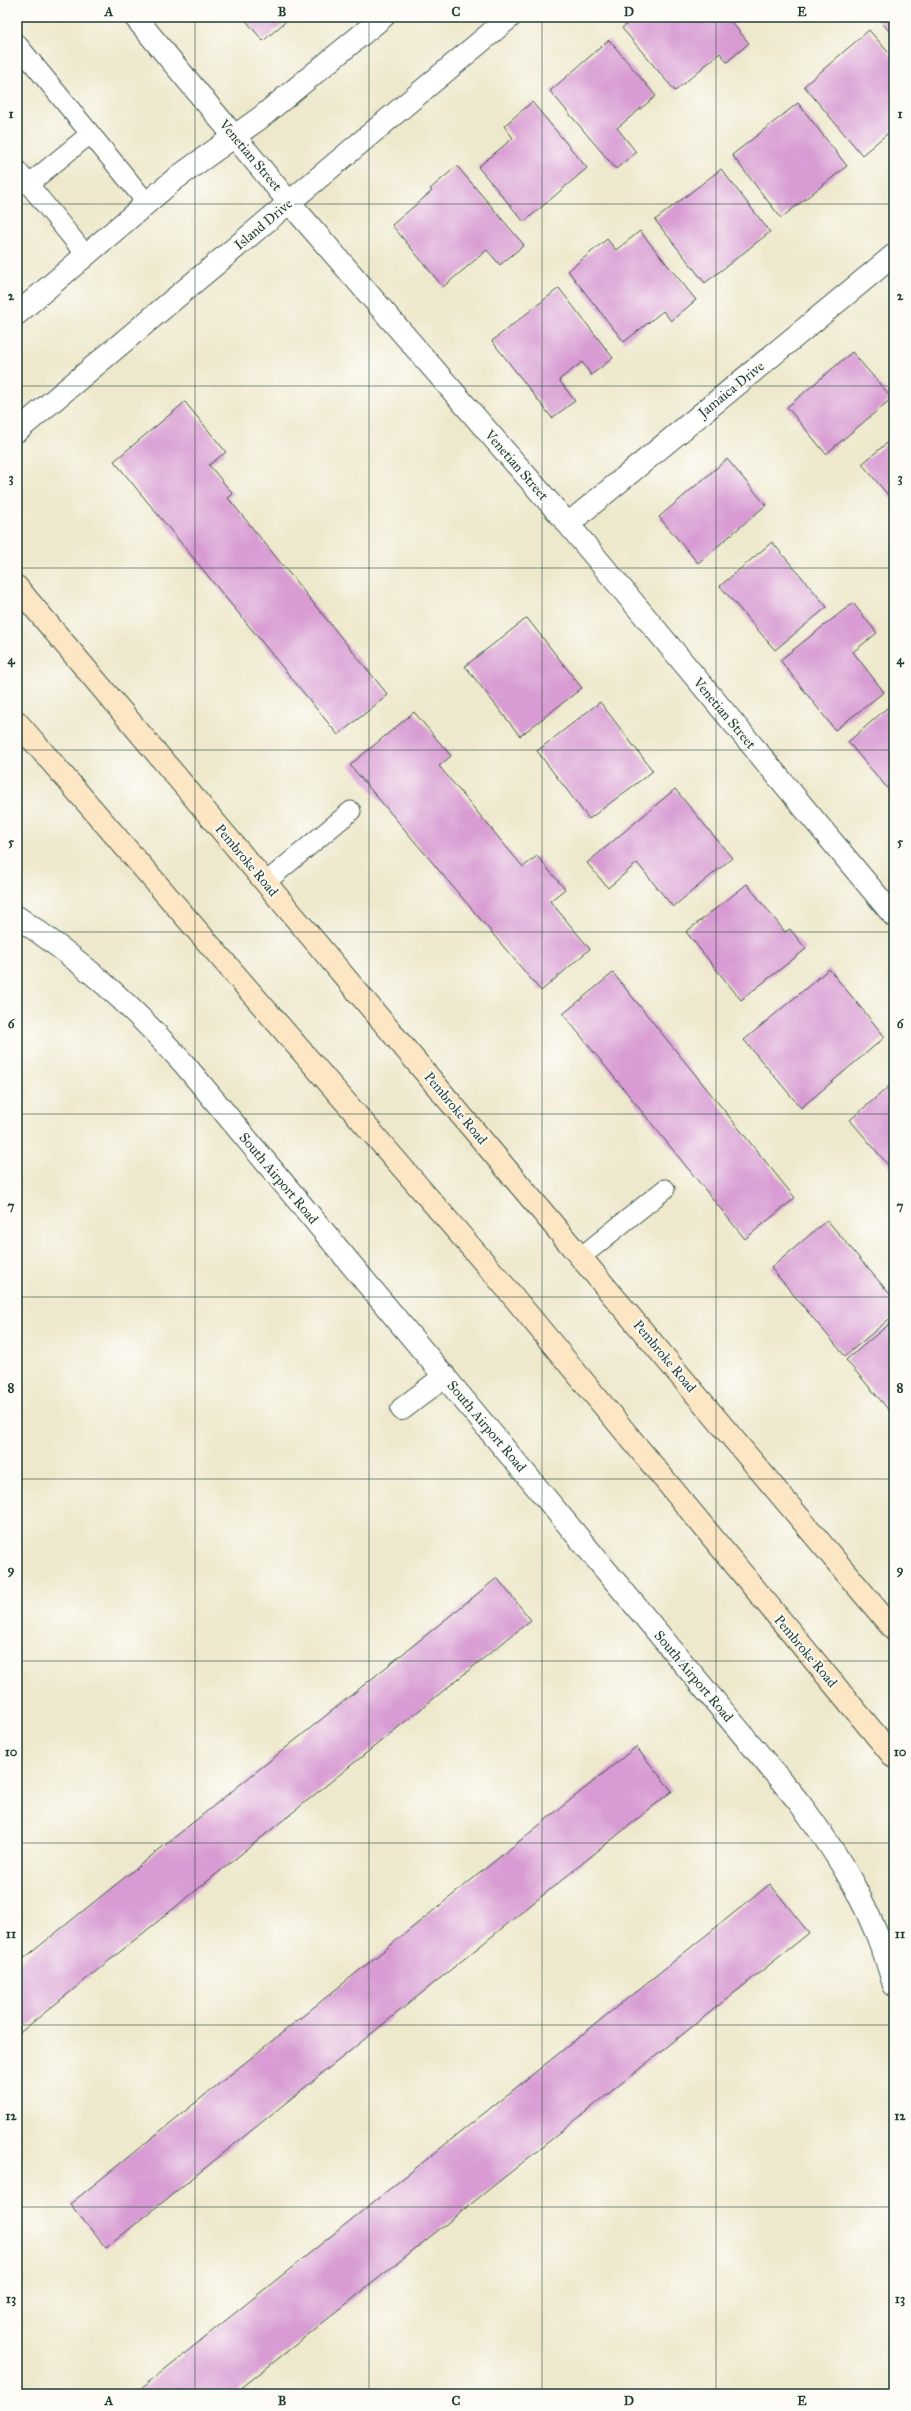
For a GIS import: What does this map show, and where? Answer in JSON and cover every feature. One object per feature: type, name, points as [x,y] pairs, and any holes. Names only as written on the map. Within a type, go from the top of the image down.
[{"type":"main road","name":"Pembroke Road","points":[[17,587],[582,1256],[894,1630]]},
{"type":"main road","name":"Pembroke Road","points":[[17,722],[502,1283],[894,1757]]},
{"type":"street","name":"Venetian Street","points":[[135,17],[289,202],[568,524],[894,916]]},
{"type":"street","points":[[17,314],[175,179],[260,118],[383,17]]},
{"type":"street","name":"Island Drive","points":[[17,431],[510,17]]},
{"type":"street","name":"Jamaica Drive","points":[[568,524],[893,258]]},
{"type":"street","name":"South Airport Road","points":[[17,917],[68,952],[106,983],[148,1024],[445,1376],[822,1833],[845,1867],[863,1902],[878,1937],[894,1985]]},
{"type":"street","points":[[402,1409],[445,1376]]},
{"type":"lane","points":[[17,44],[147,203]]},
{"type":"lane","points":[[86,254],[23,177],[90,134]]},
{"type":"lane","points":[[266,882],[351,811]]},
{"type":"lane","points":[[582,1256],[665,1189]]},
{"type":"building","points":[[243,17],[291,17],[263,41]]},
{"type":"building","points":[[636,17],[727,17],[749,43],[727,62],[720,53],[675,91],[622,28]]},
{"type":"building","points":[[877,17],[894,17],[894,37]]},
{"type":"building","points":[[869,30],[894,59],[894,128],[862,155],[804,86]]},
{"type":"building","points":[[609,40],[656,96],[617,128],[636,152],[616,169],[550,91]]},
{"type":"building","points":[[532,102],[587,168],[524,222],[478,167],[513,138],[504,126]]},
{"type":"building","points":[[798,103],[847,166],[781,218],[732,155]]},
{"type":"building","points":[[457,166],[524,245],[500,265],[487,250],[443,287],[392,225],[432,191],[430,189]]},
{"type":"building","points":[[721,169],[770,232],[705,283],[655,220]]},
{"type":"building","points":[[640,231],[696,300],[671,321],[663,311],[624,342],[568,271],[607,239],[616,250]]},
{"type":"building","points":[[559,288],[613,358],[591,375],[582,362],[559,380],[575,401],[552,418],[492,341]]},
{"type":"building","points":[[852,352],[892,398],[826,454],[787,407]]},
{"type":"building","points":[[185,402],[226,452],[209,465],[233,494],[228,498],[388,695],[338,735],[114,461]]},
{"type":"building","points":[[894,437],[894,502],[862,464]]},
{"type":"building","points":[[727,459],[766,505],[698,563],[659,517]]},
{"type":"building","points":[[772,542],[827,607],[775,650],[720,586]]},
{"type":"building","points":[[853,603],[877,633],[853,652],[884,692],[835,730],[780,660]]},
{"type":"building","points":[[527,618],[582,688],[520,736],[465,666]]},
{"type":"building","points":[[600,702],[653,771],[589,819],[537,751]]},
{"type":"building","points":[[894,702],[894,796],[848,742]]},
{"type":"building","points":[[414,712],[451,756],[439,766],[523,867],[537,856],[565,889],[550,901],[590,949],[541,991],[350,765]]},
{"type":"building","points":[[675,789],[732,858],[673,907],[637,863],[608,888],[587,863]]},
{"type":"building","points":[[747,884],[785,932],[790,929],[806,949],[741,1000],[686,932]]},
{"type":"building","points":[[829,969],[885,1037],[801,1108],[744,1040]]},
{"type":"building","points":[[613,973],[795,1198],[745,1239],[563,1014]]},
{"type":"building","points":[[894,1082],[894,1172],[850,1120]]},
{"type":"building","points":[[827,1220],[894,1299],[894,1315],[845,1356],[771,1268]]},
{"type":"building","points":[[894,1320],[894,1416],[846,1360]]},
{"type":"building","points":[[497,1578],[531,1620],[17,2035],[17,1964]]},
{"type":"building","points":[[636,1747],[672,1791],[106,2248],[70,2204]]},
{"type":"building","points":[[770,1884],[809,1933],[234,2394],[134,2394]]}]
